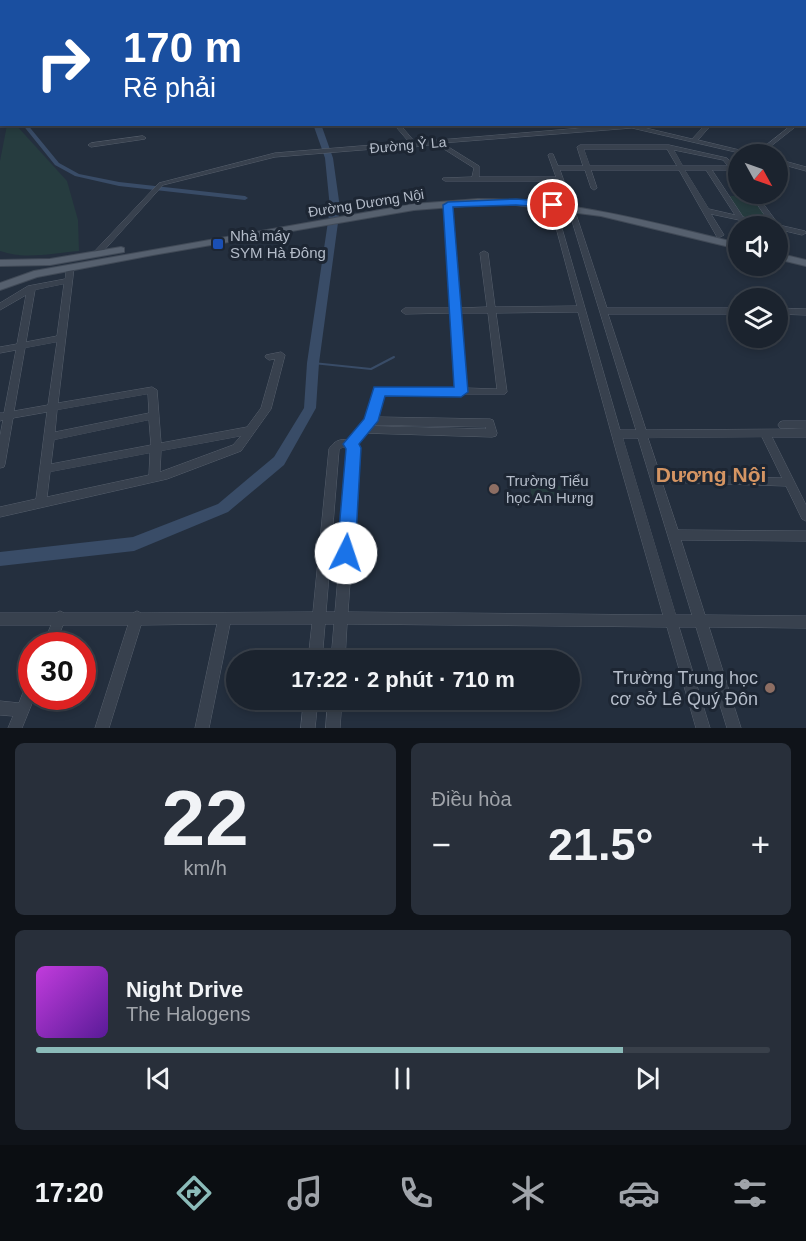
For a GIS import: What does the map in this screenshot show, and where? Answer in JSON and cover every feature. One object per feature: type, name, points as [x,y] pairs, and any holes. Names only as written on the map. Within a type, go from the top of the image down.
[{"type":"main road","name":"Đường Dương Nội","points":[[355,214],[409,200],[465,196],[520,196],[728,237]]},
{"type":"main road","name":"Đường Dương Nội","points":[[0,263],[50,262],[152,248],[355,214],[414,207],[516,202],[569,205]]},
{"type":"main road","name":"Đường Dương Nội","points":[[665,224],[728,243]]},
{"type":"main road","name":"Đường Dương Nội","points":[[0,286],[34,274],[70,268],[152,248]]},
{"type":"main road","points":[[788,252],[806,256]]},
{"type":"main road","points":[[788,259],[806,263]]},
{"type":"main road","points":[[0,263],[5,271],[0,286]]},
{"type":"street","points":[[399,126],[414,145]]},
{"type":"street","name":"Đường Ỷ La","points":[[96,254],[160,184],[275,155],[632,126],[728,148]]},
{"type":"street","points":[[694,140],[708,126]]},
{"type":"street","points":[[771,144],[794,126]]},
{"type":"street","points":[[91,145],[143,138]]},
{"type":"street","points":[[438,143],[477,167],[475,179]]},
{"type":"street","points":[[594,188],[580,147],[669,147],[725,159],[728,162]]},
{"type":"street","points":[[669,147],[720,235]]},
{"type":"street","points":[[551,155],[604,311],[640,433],[657,478],[734,728]]},
{"type":"street","points":[[788,164],[806,169]]},
{"type":"street","points":[[557,168],[728,169]]},
{"type":"street","points":[[708,168],[739,216]]},
{"type":"street","points":[[445,179],[561,179]]},
{"type":"street","points":[[448,205],[461,392]]},
{"type":"street","points":[[553,205],[702,728]]},
{"type":"street","points":[[706,211],[728,216]]},
{"type":"street","points":[[788,230],[802,233]]},
{"type":"street","points":[[350,444],[371,421],[379,391],[502,392],[484,254]]},
{"type":"street","points":[[41,503],[70,268]]},
{"type":"street","points":[[0,307],[31,288],[68,280]]},
{"type":"street","points":[[0,464],[4,416],[21,346],[31,288]]},
{"type":"street","points":[[405,311],[582,309]]},
{"type":"street","points":[[604,311],[728,311]]},
{"type":"street","points":[[788,311],[806,312]]},
{"type":"street","points":[[0,350],[62,338]]},
{"type":"street","points":[[0,512],[167,476],[237,448],[266,409],[281,355],[269,357]]},
{"type":"street","points":[[4,416],[152,390],[156,447],[154,478]]},
{"type":"street","points":[[50,437],[153,416]]},
{"type":"street","points":[[362,429],[492,433],[490,423],[371,421]]},
{"type":"street","points":[[783,425],[806,425]]},
{"type":"street","points":[[45,469],[250,430]]},
{"type":"street","points":[[765,433],[806,516]]},
{"type":"street","points":[[618,434],[806,433]]},
{"type":"street","points":[[316,650],[334,449],[337,444],[350,444],[354,448],[339,650]]},
{"type":"street","points":[[657,478],[788,482]]},
{"type":"street","points":[[675,536],[806,536]]},
{"type":"street","points":[[54,632],[60,617]]},
{"type":"street","points":[[0,619],[137,617],[806,622]]},
{"type":"street","points":[[102,728],[137,617]]},
{"type":"street","points":[[202,728],[225,618]]},
{"type":"street","points":[[0,708],[18,710]]},
{"type":"street","points":[[15,728],[22,710]]},
{"type":"street","points":[[308,728],[310,710]]},
{"type":"street","points":[[333,728],[334,710]]},
{"type":"green space","points":[[7,126],[17,126],[67,181],[78,220],[79,251],[19,255],[0,251],[0,161]]},
{"type":"green space","points":[[733,204],[760,204],[768,216],[740,216]]},
{"type":"green space","points":[[530,485],[560,486],[563,501],[532,501]]},
{"type":"waterway","points":[[26,126],[57,164],[77,175],[119,184],[245,198]]},
{"type":"waterway","points":[[0,559],[134,544],[223,508],[279,461],[310,408],[313,363],[335,208],[329,158],[318,126]]},
{"type":"waterway","points":[[313,363],[371,369],[394,357]]},
{"type":"place","name":"Nhà máy SYM Hà Đông","points":[[218,244]]},
{"type":"place","name":"Trường Tiểu học An Hưng","points":[[494,489]]},
{"type":"place","name":"Trường Trung học cơ sở Lê Quý Đôn","points":[[770,688]]},
{"type":"district","name":"Dương Nội","points":[[711,474]]},
{"type":"route","points":[[346,553],[354,448],[350,444],[371,421],[379,391],[461,392],[448,205],[478,202],[553,205]]}]
